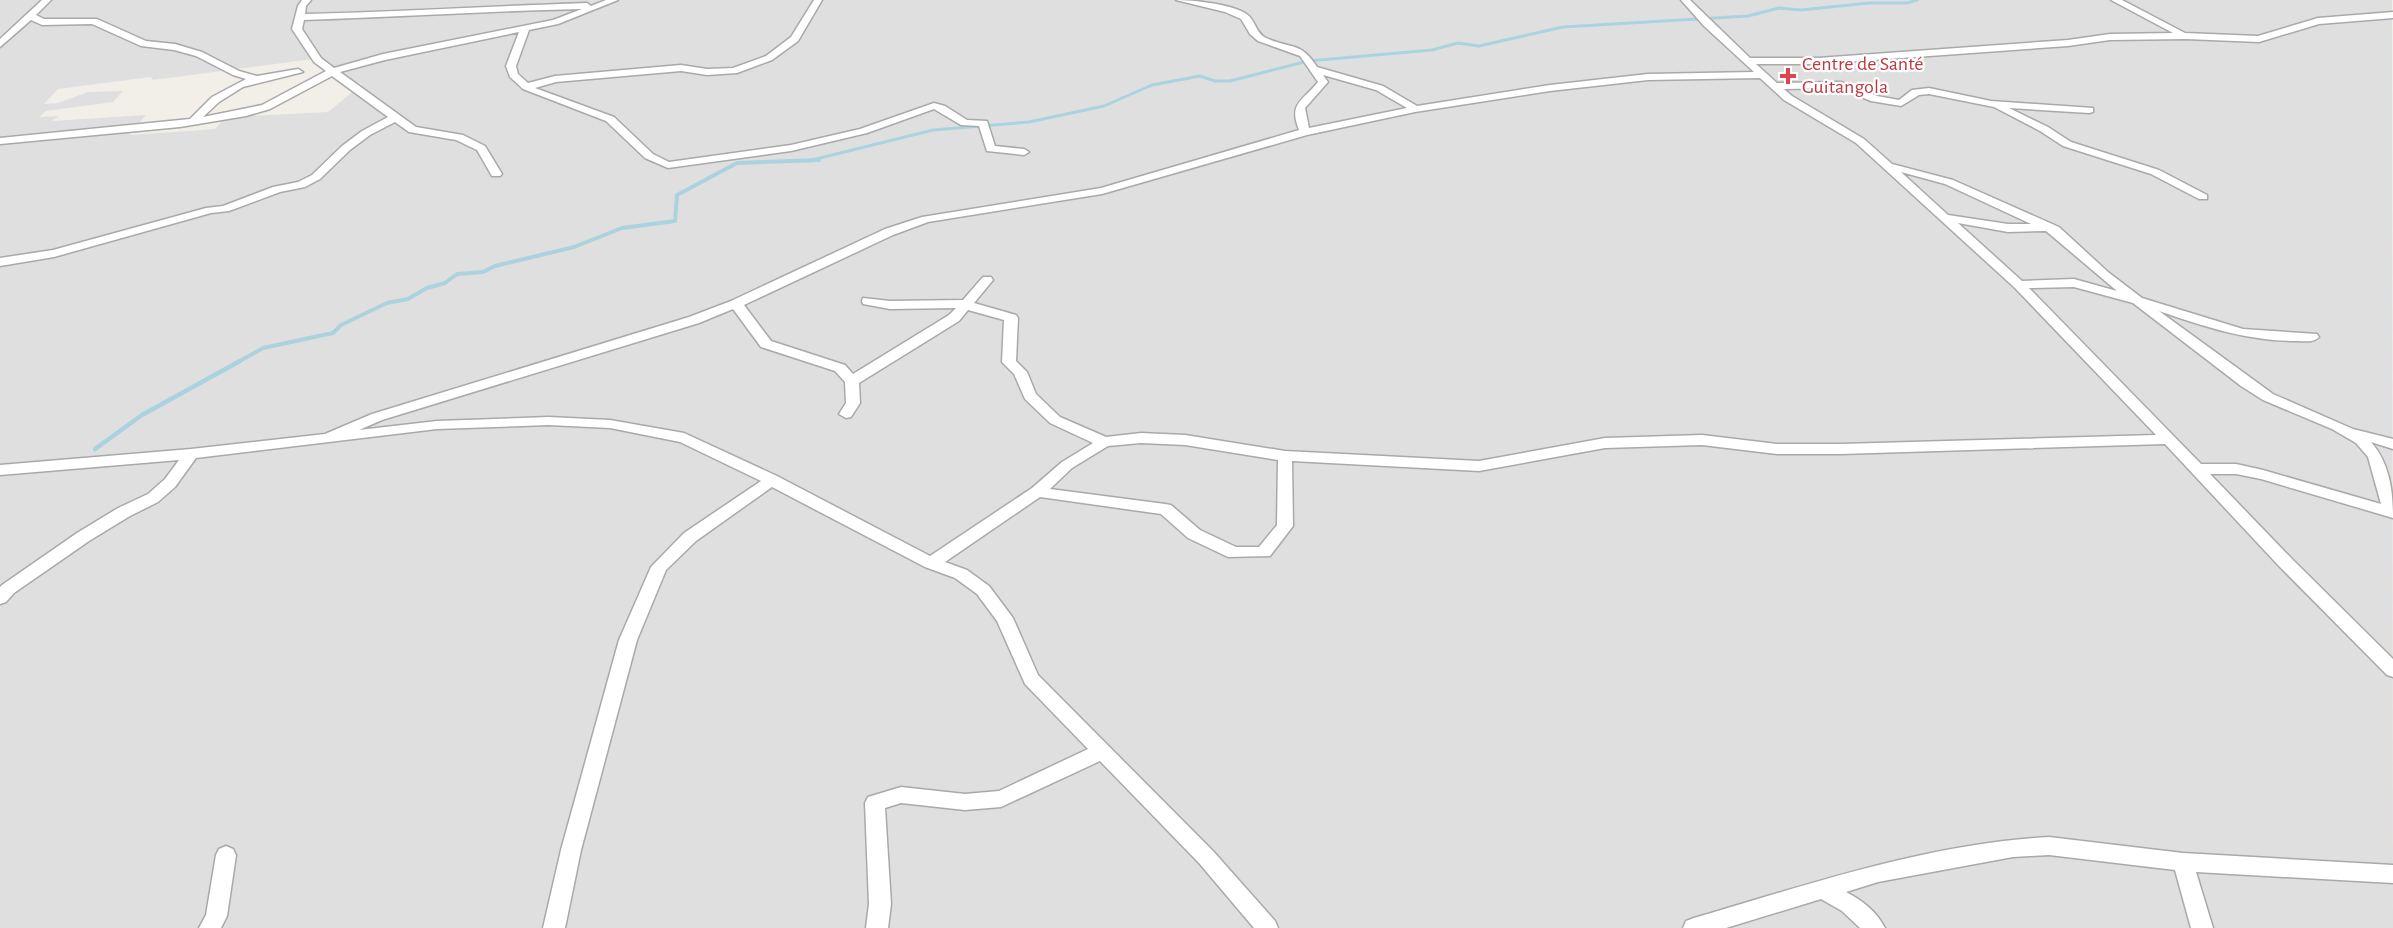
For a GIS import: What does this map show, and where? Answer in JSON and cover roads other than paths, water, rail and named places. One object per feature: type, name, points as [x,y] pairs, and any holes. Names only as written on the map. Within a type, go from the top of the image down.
[{"type":"street","points":[[0,45],[47,0]]},
{"type":"street","points":[[307,0],[302,6],[297,29],[315,57],[412,130],[459,136],[481,148],[496,174]]},
{"type":"street","points":[[0,141],[193,122],[246,113],[266,107],[334,71],[383,57],[524,30],[614,0]]},
{"type":"street","points":[[526,87],[555,79],[681,68],[706,72],[734,71],[769,58],[795,39],[818,0]]},
{"type":"street","points":[[1180,0],[1228,10],[1245,18],[1261,39],[1304,54],[1323,82],[1308,96],[1301,107],[1298,118],[1305,132]]},
{"type":"street","points":[[1685,0],[1707,24],[1788,98],[1860,141],[2019,285],[2285,562],[2393,670]]},
{"type":"street","points":[[2115,0],[2186,36]]},
{"type":"street","points":[[299,17],[426,14],[516,7],[600,6]]},
{"type":"street","points":[[1750,61],[1818,61],[2110,38],[2186,36],[2259,39],[2318,21],[2393,15]]},
{"type":"street","points":[[31,16],[42,22],[94,21],[144,44],[175,47],[199,54],[236,73],[254,78]]},
{"type":"street","points":[[524,30],[511,66],[513,75],[526,87],[610,119],[649,156],[668,165],[791,148],[863,131],[934,106],[940,107],[963,123],[984,125],[991,149],[1024,152]]},
{"type":"street","points":[[266,107],[315,57]]},
{"type":"street","points":[[1313,69],[1387,88],[1403,97],[1415,109]]},
{"type":"street","points":[[193,122],[201,112],[225,92],[254,78],[298,72]]},
{"type":"street","points":[[331,436],[377,417],[694,320],[736,304],[889,232],[926,219],[1102,191],[1305,132],[1415,109],[1550,88],[1648,77],[1762,75]]},
{"type":"street","points":[[1777,86],[1841,85],[1875,99],[1901,103],[1916,92],[1929,91],[1991,104],[2089,110]]},
{"type":"street","points":[[1991,104],[2044,129],[2067,144],[2155,172],[2203,197]]},
{"type":"street","points":[[0,262],[54,253],[210,210],[225,209],[277,189],[301,185],[316,177],[346,148],[366,133],[396,117]]},
{"type":"street","points":[[1889,167],[1913,170],[1971,190],[2055,230],[2104,275],[2253,388],[2361,440],[2375,456],[2392,513]]},
{"type":"street","points":[[1946,218],[2008,228],[2048,227]]},
{"type":"street","points":[[852,381],[954,318],[963,304],[987,280]]},
{"type":"street","points":[[2019,285],[2074,283],[2243,333],[2275,337],[2312,337]]},
{"type":"street","points":[[867,301],[890,305],[963,304],[1011,318],[1009,362],[1020,372],[1030,396],[1055,420],[1104,442]]},
{"type":"street","points":[[736,304],[766,344],[840,368],[852,381],[853,403],[846,414]]},
{"type":"street","points":[[0,470],[191,454],[437,425],[549,422],[610,424],[684,438],[772,480],[931,563],[961,574],[983,590],[1004,618],[1031,679],[1206,857],[1267,928]]},
{"type":"street","points":[[2344,430],[2393,444]]},
{"type":"street","points":[[931,563],[1037,492],[1067,465],[1104,442],[1141,438],[1185,440],[1285,456],[1479,466],[1605,443],[1702,440],[1777,449],[1840,449],[2169,439]]},
{"type":"street","points":[[0,598],[8,589],[83,537],[124,512],[153,498],[170,483],[191,454]]},
{"type":"street","points":[[1037,492],[1165,509],[1194,534],[1234,553],[1264,552],[1285,526],[1285,456]]},
{"type":"street","points":[[2196,469],[2236,469],[2263,474],[2392,513]]},
{"type":"street","points":[[554,928],[571,850],[628,640],[659,567],[690,537],[772,480]]},
{"type":"street","points":[[877,928],[880,904],[875,803],[902,795],[965,802],[1001,799],[1101,752]]},
{"type":"street","points":[[1694,928],[1878,873],[2013,848],[2049,846],[2183,862],[2393,874]]},
{"type":"street","points":[[210,928],[216,916],[226,855]]},
{"type":"street","points":[[2183,862],[2202,928]]},
{"type":"street","points":[[1824,889],[1831,896],[1847,903],[1863,915],[1874,928]]},
{"type":"waterway","points":[[811,160],[933,130],[1029,122],[1104,106],[1152,85],[1200,76],[1215,81],[1230,81],[1308,61],[1432,50],[1458,43],[1479,46],[1563,27],[1748,16],[1779,8],[1801,10],[1869,3],[1907,3],[1917,0]]},
{"type":"waterway","points":[[238,362],[263,348],[333,333],[341,325],[387,303],[408,299],[427,288],[445,283],[457,274],[483,272],[495,266],[574,247],[622,228],[675,221],[677,195],[737,163],[811,160]]},
{"type":"waterway","points":[[811,160],[819,160]]},
{"type":"waterway","points":[[95,449],[142,415],[240,361]]},
{"type":"place","name":"Centre de Santé Guitangola","points":[[1788,76]]}]
